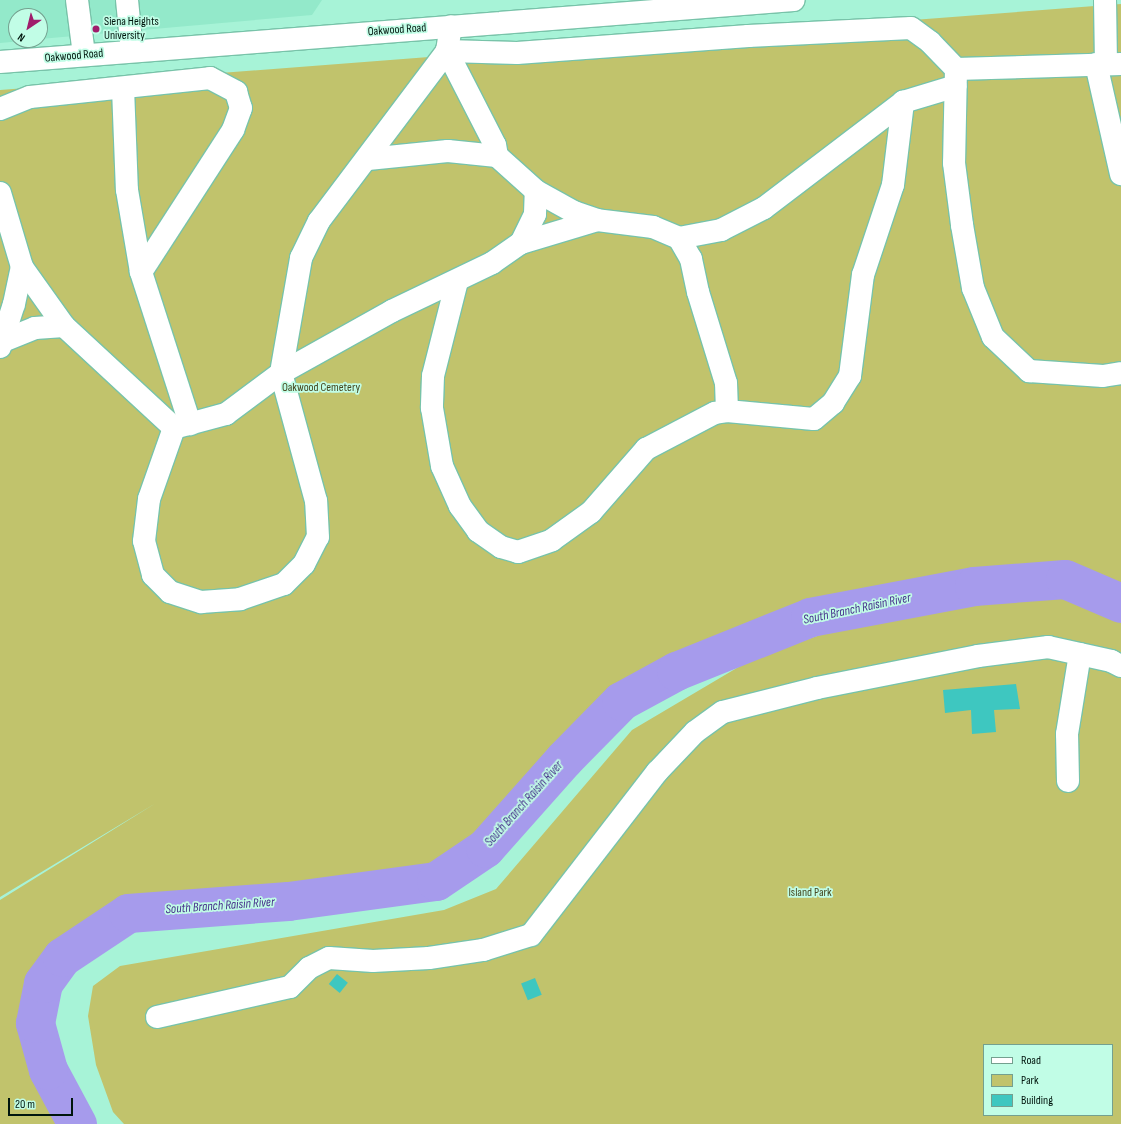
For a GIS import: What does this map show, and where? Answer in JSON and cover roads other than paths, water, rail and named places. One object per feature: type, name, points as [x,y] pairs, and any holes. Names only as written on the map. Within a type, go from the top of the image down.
[{"type":"street","points":[[78,0],[84,55]]},
{"type":"street","points":[[127,0],[132,51]]},
{"type":"street","name":"Oakwood Road","points":[[0,62],[794,0]]},
{"type":"street","points":[[1105,0],[1121,174]]},
{"type":"street","points":[[123,88],[127,190],[141,272],[182,426],[148,506],[144,541],[153,575],[170,592],[201,602],[240,599],[284,584],[304,564],[318,537],[316,501],[281,373],[301,258],[320,221],[368,160],[447,51],[451,26]]},
{"type":"street","points":[[447,51],[517,53],[748,36],[911,28],[930,42],[956,78],[954,163],[962,225],[973,288],[994,337],[1029,371],[1103,376],[1121,373]]},
{"type":"street","points":[[447,51],[495,145],[497,156]]},
{"type":"street","points":[[368,160],[448,151],[497,156],[536,191],[574,212],[597,220],[653,227],[679,238],[721,230],[764,208],[903,102],[956,78],[1112,65]]},
{"type":"street","points":[[0,109],[30,97],[210,78],[236,92],[242,108],[233,130],[141,272]]},
{"type":"street","points":[[458,281],[433,376],[432,408],[442,466],[460,506],[478,531],[501,547],[518,552],[552,540],[591,512],[646,449],[715,413],[727,411],[814,419],[833,403],[850,376],[863,275],[893,185],[903,102]]},
{"type":"street","points":[[521,243],[535,214],[536,191]]},
{"type":"street","points":[[0,193],[22,267],[64,326],[182,426]]},
{"type":"street","points":[[182,426],[226,414],[281,373],[392,311],[458,281],[521,243],[597,220]]},
{"type":"street","points":[[679,238],[691,259],[698,292],[726,383],[727,411]]},
{"type":"street","points":[[1,344],[22,267]]},
{"type":"street","points":[[1,344],[35,328],[64,326]]},
{"type":"street","points":[[157,1017],[290,986],[309,968],[328,958],[373,961],[429,958],[483,950],[531,935],[657,772],[695,732],[723,712],[817,688],[978,656],[1048,646],[1121,666]]},
{"type":"street","points":[[1068,781],[1067,734],[1080,654]]},
{"type":"waterway","name":"South Branch Raisin River","points":[[77,1124],[48,1070],[35,1023],[43,983],[62,957],[128,913],[288,901],[436,881],[485,848],[564,759],[621,701],[676,671],[810,617],[974,586],[1065,579],[1121,603]]},
{"type":"place","name":"Siena Heights University","points":[[96,29]]},
{"type":"park label","name":"Oakwood Cemetery","points":[[321,388]]},
{"type":"park label","name":"Island Park","points":[[810,893]]}]
